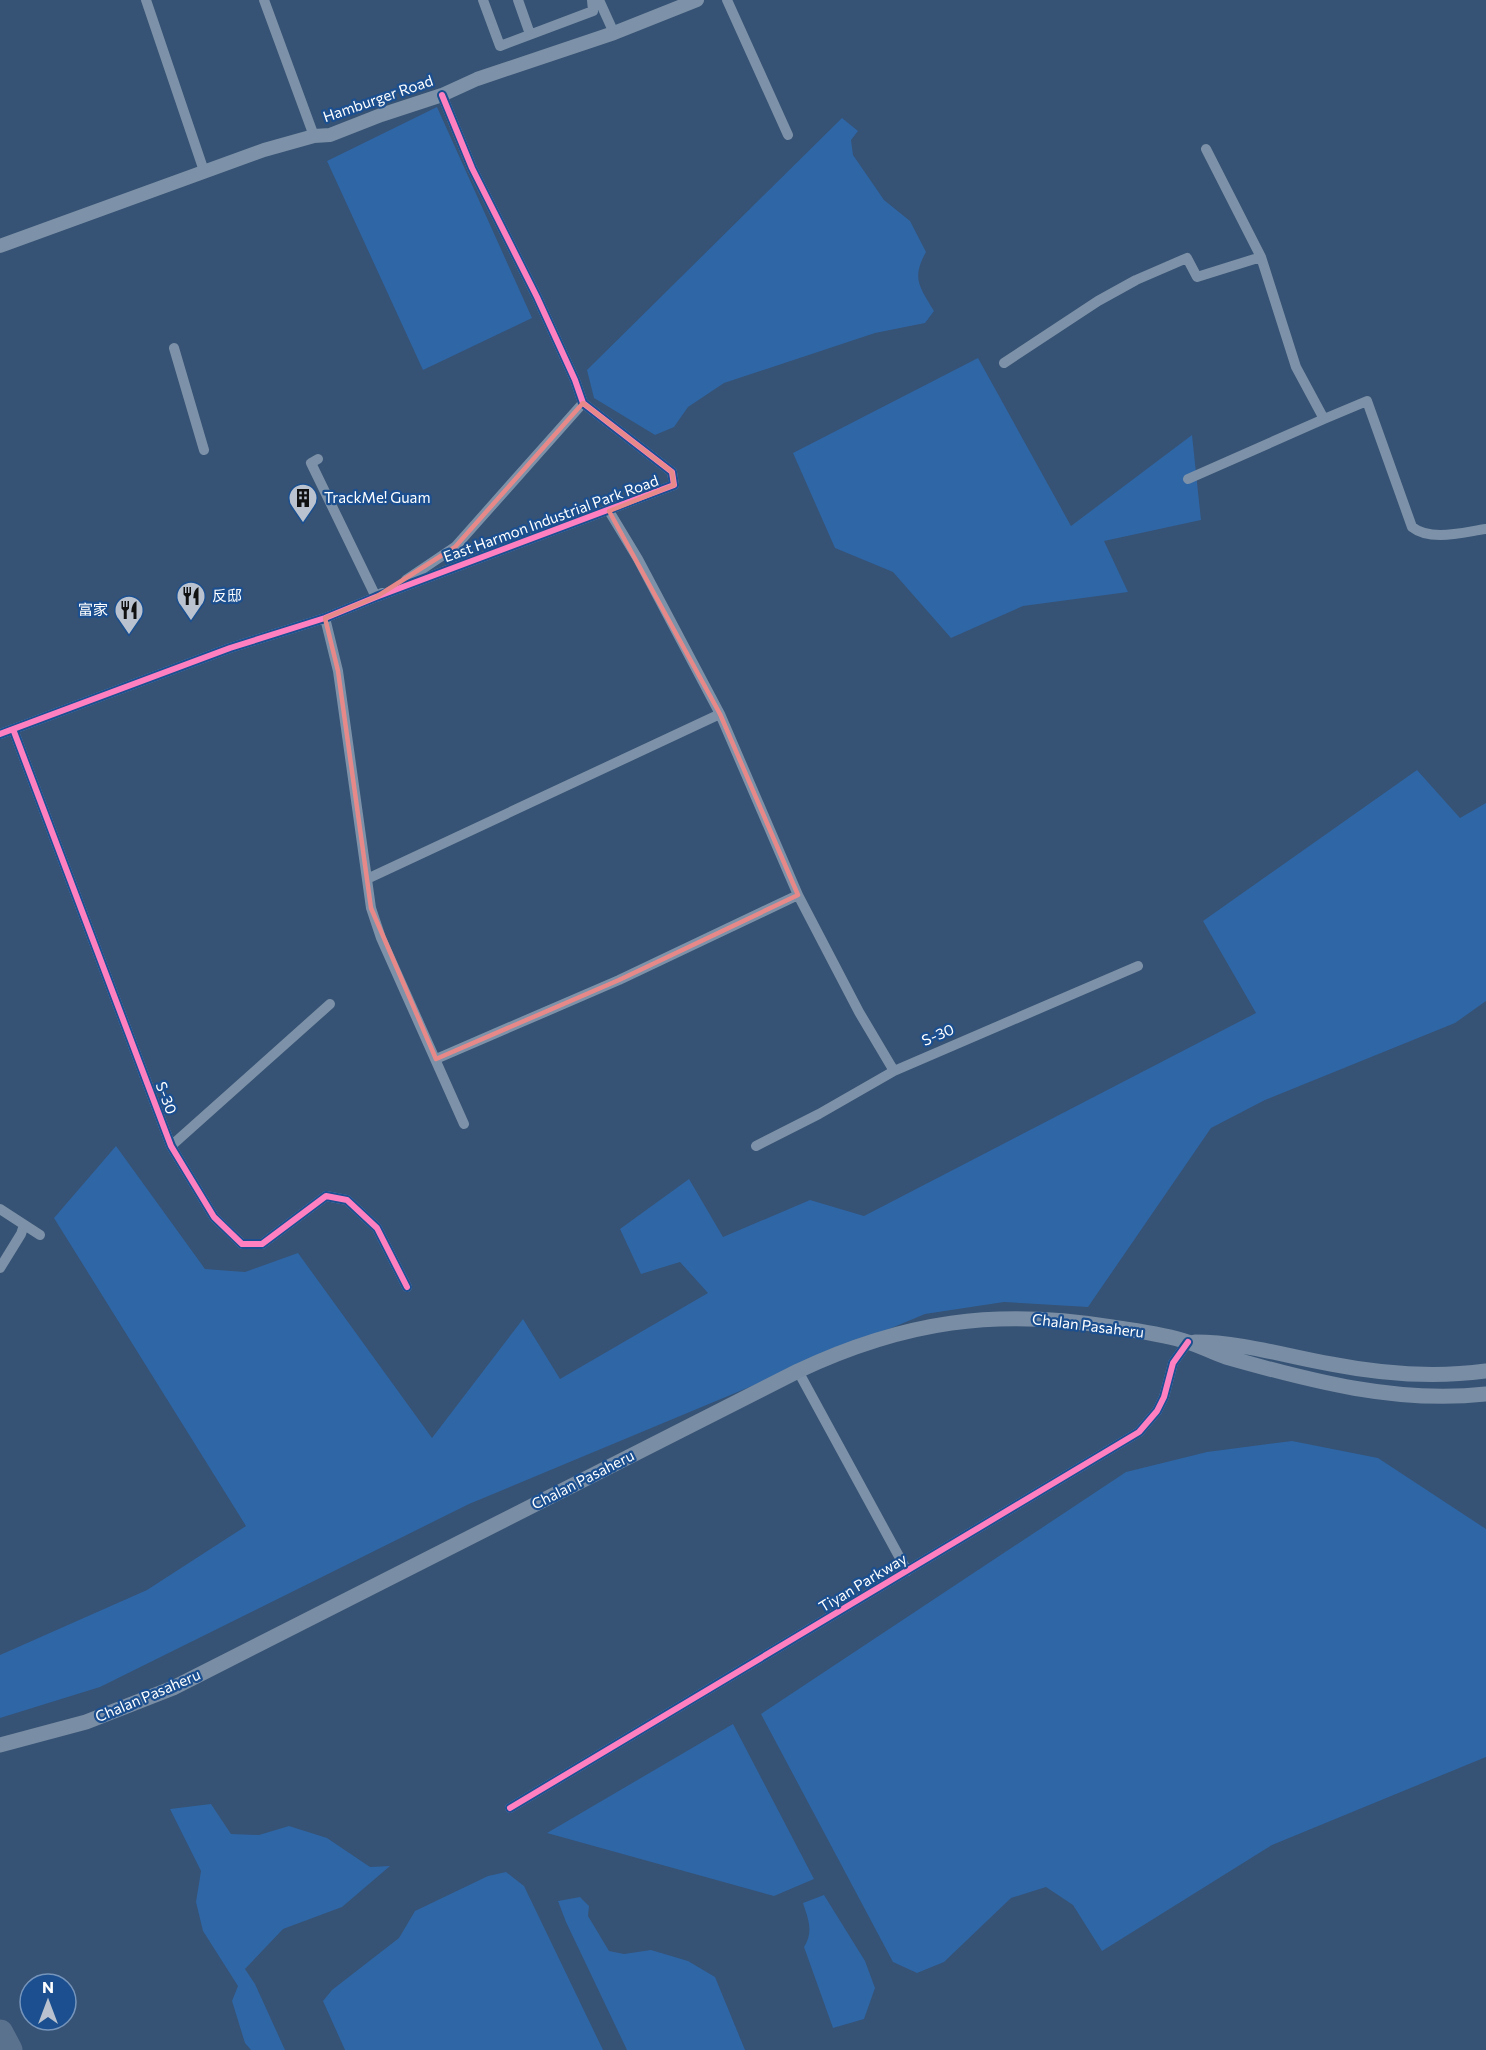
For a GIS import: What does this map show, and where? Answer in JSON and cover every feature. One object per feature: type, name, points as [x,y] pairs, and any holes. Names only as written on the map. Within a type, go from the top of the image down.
[{"type":"main road","name":"Chalan Pasaheru","points":[[0,1745],[86,1722],[173,1688],[798,1371],[879,1338],[936,1324],[1009,1318],[1065,1320],[1129,1329],[1188,1342],[1225,1357],[1330,1384],[1420,1396],[1486,1394]]},
{"type":"main road","name":"Chalan Pasaheru","points":[[1188,1342],[1228,1343],[1332,1365],[1392,1374],[1446,1375],[1486,1371]]},
{"type":"street","points":[[146,0],[204,171]]},
{"type":"street","points":[[264,0],[314,136]]},
{"type":"street","points":[[483,0],[500,46],[593,11],[592,0]]},
{"type":"street","points":[[518,0],[530,34]]},
{"type":"street","points":[[599,0],[614,33]]},
{"type":"street","name":"Hamburger Road","points":[[0,246],[264,150],[314,136],[330,135],[477,80],[614,33],[697,0]]},
{"type":"street","points":[[728,0],[788,135]]},
{"type":"street","points":[[318,459],[311,463],[376,597],[417,574],[454,547],[583,403],[575,380],[537,297],[472,168],[442,95]]},
{"type":"street","points":[[1206,148],[1261,257],[1296,367],[1324,419]]},
{"type":"street","points":[[1004,363],[1107,296],[1176,262],[1187,258],[1197,277],[1261,257]]},
{"type":"street","points":[[174,348],[204,450]]},
{"type":"street","points":[[1188,479],[1367,401],[1412,527],[1428,535],[1486,529]]},
{"type":"street","name":"East Harmon Industrial Park Road","points":[[0,734],[230,648],[325,618],[674,485],[672,472],[583,403]]},
{"type":"street","points":[[609,511],[638,559],[720,714],[798,896],[859,1012],[894,1071]]},
{"type":"street","points":[[325,618],[338,671],[371,908],[381,938],[464,1124]]},
{"type":"street","points":[[367,879],[720,714]]},
{"type":"street","name":"S-30","points":[[14,729],[171,1146],[214,1217],[242,1244],[262,1244],[326,1196],[347,1200],[377,1228],[407,1287]]},
{"type":"street","points":[[436,1059],[619,980],[798,896]]},
{"type":"street","name":"S-30","points":[[756,1146],[819,1114],[894,1071],[1138,966]]},
{"type":"street","points":[[171,1146],[330,1004]]},
{"type":"street","points":[[0,1209],[40,1235]]},
{"type":"street","points":[[0,1268],[24,1225]]},
{"type":"street","name":"Tiyan Parkway","points":[[510,1808],[1139,1432],[1157,1411],[1164,1397],[1173,1363],[1188,1342]]},
{"type":"street","points":[[798,1371],[907,1571]]},
{"type":"highlighted area","points":[[583,403],[672,472],[674,485],[609,511],[720,714],[798,895],[619,980],[436,1059],[371,908],[338,671],[325,618],[376,597],[455,547]]},
{"type":"shaded area","points":[[437,107],[532,318],[423,370],[327,161]]},
{"type":"shaded area","points":[[842,118],[858,131],[851,140],[853,155],[884,200],[910,221],[926,252],[921,261],[918,276],[921,289],[934,311],[925,323],[875,333],[724,383],[688,407],[674,427],[655,435],[594,398],[587,370]]},
{"type":"shaded area","points":[[978,358],[1071,526],[1192,435],[1201,520],[1104,541],[1128,592],[1023,606],[951,638],[893,572],[835,548],[793,453]]},
{"type":"shaded area","points":[[1417,770],[1460,818],[1486,803],[1486,1001],[1455,1023],[1265,1100],[1211,1128],[1088,1307],[1004,1302],[925,1314],[469,1504],[100,1687],[0,1718],[0,1655],[147,1590],[246,1526],[54,1218],[116,1146],[205,1269],[245,1272],[298,1253],[432,1438],[523,1319],[560,1379],[708,1293],[680,1262],[641,1274],[620,1229],[689,1179],[723,1237],[810,1200],[864,1216],[1256,1013],[1203,921]]},
{"type":"shaded area","points":[[1292,1441],[1378,1458],[1486,1529],[1486,1757],[1272,1845],[1102,1951],[1073,1905],[1046,1887],[1011,1898],[944,1962],[917,1973],[893,1962],[761,1714],[1126,1472],[1207,1452]]},
{"type":"shaded area","points":[[733,1724],[814,1879],[774,1896],[547,1833]]},
{"type":"shaded area","points":[[211,1804],[231,1834],[259,1835],[289,1826],[327,1838],[370,1867],[390,1866],[342,1907],[283,1929],[245,1969],[255,1984],[285,2050],[251,2050],[245,2043],[232,2001],[238,1986],[203,1931],[196,1902],[201,1871],[170,1809]]},
{"type":"shaded area","points":[[506,1872],[524,1886],[603,2050],[345,2050],[323,2001],[332,1990],[399,1938],[415,1911],[488,1876]]},
{"type":"shaded area","points":[[824,1895],[865,1961],[875,1988],[864,2019],[833,2028],[804,1947],[809,1930],[803,1903]]},
{"type":"shaded area","points":[[580,1897],[589,1906],[588,1916],[609,1951],[624,1954],[651,1950],[688,1961],[715,1977],[745,2050],[627,2050],[558,1901]]},
{"type":"taxiway","points":[[0,2033],[9,2050]]},
{"type":"cycle path","points":[[0,734],[230,648],[325,618],[674,485],[672,472],[583,403],[575,380],[537,297],[472,168],[442,95]]},
{"type":"cycle path","points":[[13,729],[171,1146],[214,1217],[242,1244],[262,1244],[326,1196],[347,1200],[377,1228],[407,1287]]},
{"type":"cycle path","points":[[510,1808],[1139,1432],[1157,1411],[1164,1397],[1173,1363],[1188,1342]]},
{"type":"place","name":"TrackMe! Guam","points":[[303,524]]},
{"type":"place","name":"反邸","points":[[191,622]]},
{"type":"place","name":"富家","points":[[129,636]]}]
